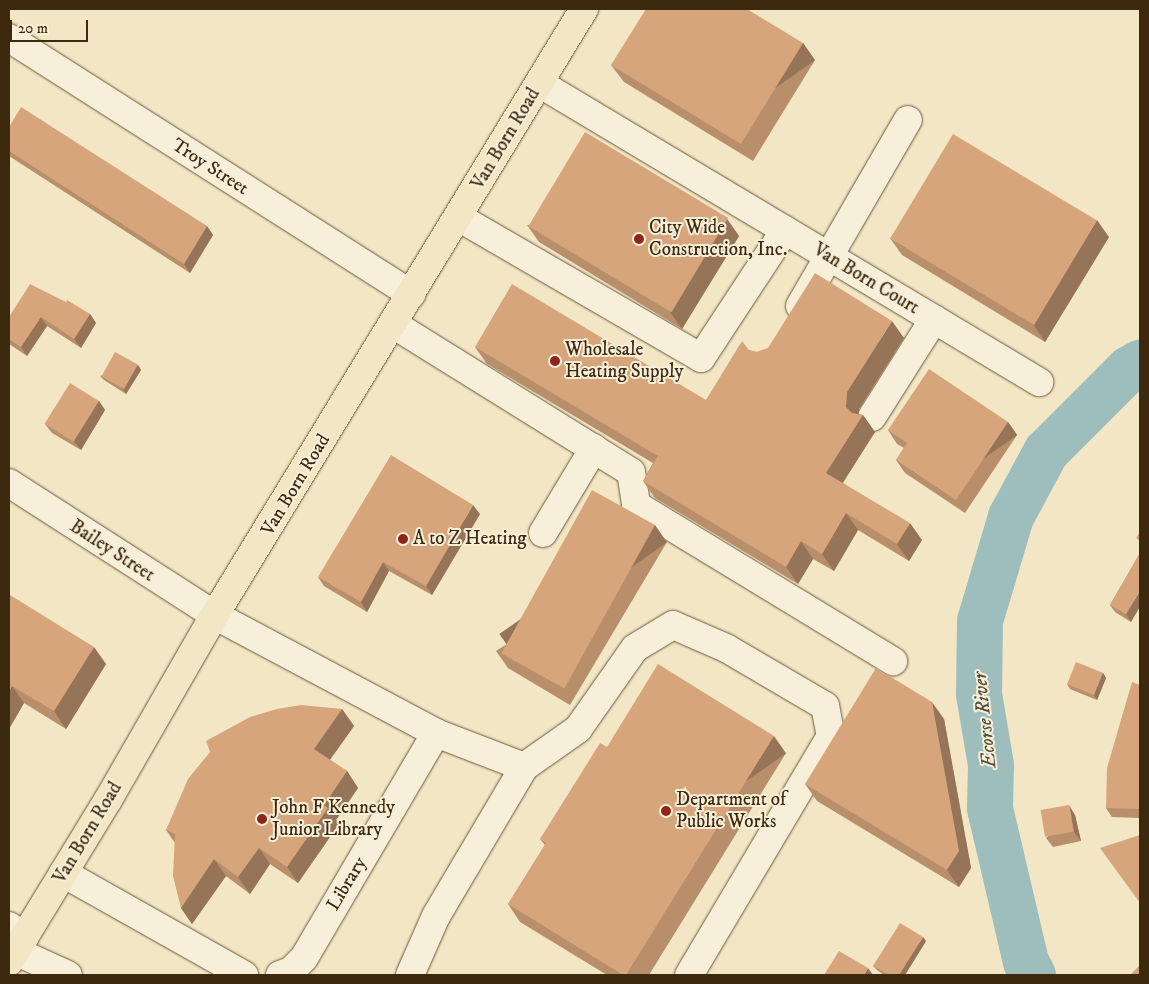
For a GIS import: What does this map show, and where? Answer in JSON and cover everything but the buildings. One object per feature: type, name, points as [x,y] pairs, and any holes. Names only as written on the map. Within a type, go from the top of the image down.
[{"type":"main road","name":"Van Born Road","points":[[15,943],[64,873],[216,616],[584,9]]},
{"type":"street","name":"Troy Street","points":[[9,38],[411,294]]},
{"type":"street","name":"Van Born Court","points":[[539,83],[1039,382]]},
{"type":"street","points":[[784,330],[908,120]]},
{"type":"street","points":[[458,217],[702,358],[785,230]]},
{"type":"street","points":[[872,417],[934,319]]},
{"type":"street","points":[[393,324],[631,472],[636,505],[893,661]]},
{"type":"street","points":[[543,533],[594,448]]},
{"type":"street","name":"Bailey Street","points":[[9,483],[216,616],[436,734],[524,767]]},
{"type":"street","points":[[410,975],[436,916],[524,767],[578,729],[635,648],[673,625],[726,648],[825,706],[831,736],[689,975]]},
{"type":"street","name":"Library","points":[[280,975],[291,971],[304,958],[436,734]]},
{"type":"street","points":[[64,873],[244,975]]},
{"type":"street","points":[[15,943],[68,975]]},
{"type":"waterway","name":"Ecorse River","points":[[1033,975],[1026,962],[990,808],[991,765],[979,694],[980,621],[1011,517],[1046,452],[1129,369],[1140,363]]},
{"type":"place","name":"City Wide Construction, Inc.","points":[[639,239]]},
{"type":"place","name":"Wholesale Heating Supply","points":[[555,361]]},
{"type":"place","name":"A to Z Heating","points":[[403,539]]},
{"type":"place","name":"Department of Public Works","points":[[666,811]]},
{"type":"place","name":"John F Kennedy Junior Library","points":[[262,819]]}]
